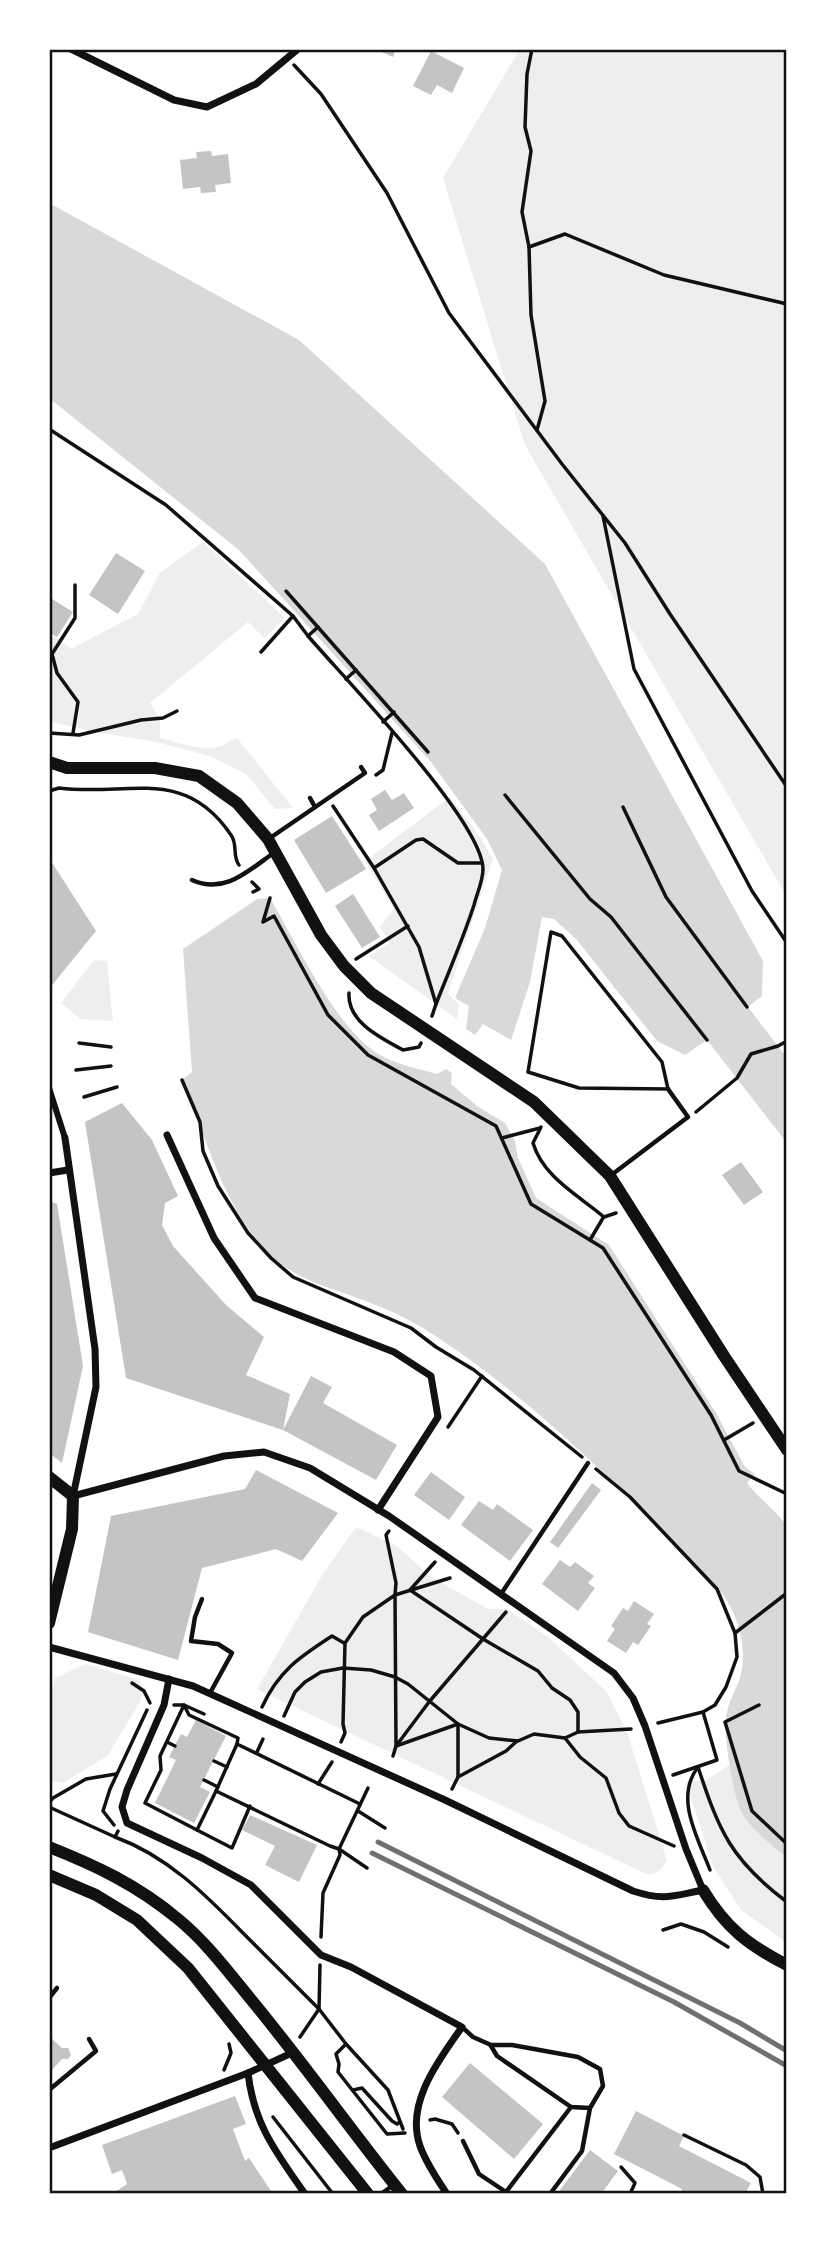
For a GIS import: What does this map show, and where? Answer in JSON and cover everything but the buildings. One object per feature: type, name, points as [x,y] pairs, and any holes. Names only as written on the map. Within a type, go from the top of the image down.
[{"type":"street","points":[[71,49],[174,100],[207,107],[256,84],[298,49]]},
{"type":"street","points":[[49,762],[67,768],[155,768],[199,776],[237,803],[268,839],[321,935],[344,967],[372,993],[534,1102],[610,1177],[787,1450]]},
{"type":"street","points":[[49,1088],[65,1138],[94,1349],[96,1387],[73,1496],[72,1529],[49,1623]]},
{"type":"street","points":[[167,1135],[215,1238],[255,1298],[394,1352],[431,1376],[438,1417],[378,1510]]},
{"type":"street","points":[[49,1173],[68,1170]]},
{"type":"street","points":[[73,1496],[224,1456],[264,1452],[310,1468],[396,1521],[614,1673],[633,1698],[703,1890],[718,1914],[734,1931],[764,1953],[787,1965]]},
{"type":"street","points":[[49,1477],[73,1496]]},
{"type":"street","points":[[49,1647],[169,1679],[210,1693],[445,1800],[633,1891],[654,1898],[669,1898],[703,1890]]},
{"type":"street","points":[[169,1679],[164,1705],[122,1807],[127,1823],[202,1858],[251,1885],[321,1955],[351,1967],[462,2027],[435,2066],[416,2116],[420,2147],[447,2194]]},
{"type":"street","points":[[49,1847],[106,1870],[180,1920],[210,1950],[295,2052],[398,2189]]},
{"type":"street","points":[[49,1875],[96,1895],[137,1920],[188,1968],[368,2194]]},
{"type":"street","points":[[49,2148],[248,2073],[295,2052]]},
{"type":"street","points":[[248,2073],[251,2099],[266,2138],[305,2194]]},
{"type":"lane","points":[[268,839],[365,774],[361,767]]},
{"type":"lane","points":[[310,798],[315,807]]},
{"type":"lane","points":[[192,880],[205,886],[228,883],[275,851]]},
{"type":"lane","points":[[610,1177],[688,1117],[668,1089]]},
{"type":"lane","points":[[501,1594],[588,1462]]},
{"type":"lane","points":[[202,1599],[195,1617],[191,1641],[218,1644],[232,1653],[210,1693]]},
{"type":"lane","points":[[49,1998],[57,1988]]},
{"type":"lane","points":[[462,2027],[473,2037],[491,2045],[512,2045],[578,2057],[600,2069],[603,2086],[590,2108],[582,2151],[550,2194]]},
{"type":"lane","points":[[49,2090],[96,2051],[89,2039]]},
{"type":"lane","points":[[491,2045],[497,2056],[571,2108],[590,2108]]},
{"type":"lane","points":[[463,2141],[479,2174],[506,2192],[571,2108]]},
{"type":"lane","points":[[381,2194],[398,2189]]},
{"type":"path","points":[[532,49],[527,74],[525,127],[531,151],[522,212],[529,247],[531,315],[545,401],[537,430]]},
{"type":"path","points":[[288,58],[321,94],[387,193],[449,313],[625,542],[670,614],[787,787]]},
{"type":"path","points":[[529,247],[565,234],[664,275],[787,304]]},
{"type":"path","points":[[49,429],[166,505],[293,616],[416,758],[467,830],[482,863],[482,878],[467,925],[419,1046],[403,1050],[368,1029],[351,1009],[348,996],[358,980]]},
{"type":"path","points":[[602,513],[634,669],[752,891],[787,943]]},
{"type":"path","points":[[73,733],[78,702],[57,673],[52,654],[75,618],[75,585]]},
{"type":"path","points":[[286,591],[428,752]]},
{"type":"path","points":[[261,652],[293,616]]},
{"type":"path","points":[[308,636],[318,626]]},
{"type":"path","points":[[346,679],[356,670]]},
{"type":"path","points":[[49,733],[79,735],[141,720],[163,718],[177,712]]},
{"type":"path","points":[[383,722],[394,712]]},
{"type":"path","points":[[365,774],[375,775],[383,770],[392,733]]},
{"type":"path","points":[[49,791],[59,788],[163,789],[188,795],[203,804],[233,837],[234,859],[258,889],[253,892]]},
{"type":"path","points":[[505,795],[590,899],[611,917],[707,1040]]},
{"type":"path","points":[[328,798],[408,926],[419,947],[436,1004]]},
{"type":"path","points":[[623,807],[666,897],[747,1007]]},
{"type":"path","points":[[374,868],[416,840],[424,839],[458,863],[482,863]]},
{"type":"path","points":[[270,898],[263,922],[274,916],[328,1014],[368,1055],[496,1126],[531,1204],[603,1248],[711,1415],[739,1471],[787,1494]]},
{"type":"path","points":[[344,967],[408,926]]},
{"type":"path","points":[[551,932],[562,936],[662,1062],[668,1089],[579,1088],[528,1072],[551,932]]},
{"type":"path","points":[[688,1117],[737,1078],[751,1054],[787,1041]]},
{"type":"path","points":[[79,1043],[111,1047]]},
{"type":"path","points":[[76,1070],[111,1066]]},
{"type":"path","points":[[182,1080],[200,1122],[203,1151],[218,1186],[248,1233],[271,1258],[293,1277],[411,1328],[474,1370],[630,1497],[717,1589],[737,1631],[737,1657],[726,1687],[715,1705],[703,1712],[658,1723]]},
{"type":"path","points":[[84,1097],[117,1087]]},
{"type":"path","points":[[548,1117],[533,1143],[538,1158],[579,1200],[604,1217]]},
{"type":"path","points":[[502,1138],[540,1128]]},
{"type":"path","points":[[590,1240],[604,1217],[631,1206]]},
{"type":"path","points":[[724,1440],[764,1417]]},
{"type":"path","points":[[393,1756],[396,1746],[396,1583],[386,1535],[396,1521]]},
{"type":"path","points":[[410,1590],[443,1552]]},
{"type":"path","points":[[338,1750],[345,1733],[345,1643],[363,1616],[395,1595],[450,1578]]},
{"type":"path","points":[[410,1590],[483,1639],[538,1671],[552,1688],[570,1700],[578,1712],[578,1732]]},
{"type":"path","points":[[737,1631],[787,1593]]},
{"type":"path","points":[[396,1746],[429,1702],[513,1602]]},
{"type":"path","points":[[259,1715],[278,1678],[290,1664],[332,1636],[345,1643]]},
{"type":"path","points":[[281,1725],[295,1692],[305,1682],[321,1672],[344,1668],[372,1670],[395,1677],[408,1684],[458,1724],[489,1738],[518,1741]]},
{"type":"path","points":[[759,1704],[725,1721],[752,1811],[787,1844]]},
{"type":"path","points":[[164,1705],[184,1705],[204,1714]]},
{"type":"path","points":[[184,1705],[160,1756],[161,1770],[145,1804],[232,1848],[250,1806]]},
{"type":"path","points":[[184,1705],[189,1715],[238,1738],[197,1829]]},
{"type":"path","points":[[663,1777],[717,1760],[703,1712]]},
{"type":"path","points":[[396,1746],[458,1724]]},
{"type":"path","points":[[445,1800],[458,1777],[458,1724]]},
{"type":"path","points":[[458,1777],[534,1734],[565,1738],[578,1732],[631,1729]]},
{"type":"path","points":[[257,1752],[263,1738]]},
{"type":"path","points":[[565,1738],[580,1757],[606,1778],[620,1813],[629,1826],[668,1845],[686,1849]]},
{"type":"path","points":[[167,1742],[175,1746]]},
{"type":"path","points":[[237,1745],[257,1752],[360,1804]]},
{"type":"path","points":[[214,1761],[227,1767]]},
{"type":"path","points":[[698,1767],[688,1784],[687,1799],[693,1826],[712,1876]]},
{"type":"path","points":[[698,1767],[720,1829],[730,1845],[750,1872],[787,1902]]},
{"type":"path","points":[[318,1784],[326,1768]]},
{"type":"path","points":[[117,1774],[86,1779],[53,1798],[49,1805],[130,1842],[171,1866],[201,1890],[319,2010],[388,2090],[405,2133]]},
{"type":"path","points":[[204,1780],[250,1806],[339,1849],[367,1868]]},
{"type":"path","points":[[300,2037],[319,2010],[323,1893],[340,1855],[339,1849],[368,1788]]},
{"type":"path","points":[[358,1811],[385,1828]]},
{"type":"path","points":[[115,1837],[118,1829],[127,1823]]},
{"type":"path","points":[[663,1930],[681,1924],[704,1932],[738,1952]]},
{"type":"path","points":[[227,2040],[231,2053],[224,2071],[228,2080]]},
{"type":"path","points":[[346,2044],[336,2054],[338,2071],[387,2134],[417,2133]]},
{"type":"path","points":[[353,2090],[362,2088],[391,2122],[400,2122]]},
{"type":"path","points":[[272,2116],[333,2194]]},
{"type":"path","points":[[427,2120],[435,2119],[452,2124],[463,2141]]},
{"type":"path","points":[[684,2135],[746,2165],[760,2177],[763,2194]]},
{"type":"path","points":[[621,2167],[635,2183],[630,2194]]},
{"type":"shaded area","points":[[520,49],[787,49],[787,897],[525,445],[443,178]]},
{"type":"shaded area","points":[[49,203],[299,340],[545,564],[763,961],[762,996],[748,1007],[787,1058],[787,1143],[707,1040],[685,1055],[657,1041],[576,939],[554,919],[542,917],[530,982],[511,1040],[483,1024],[475,1035],[466,1029],[469,1006],[455,998],[485,928],[502,870],[487,839],[431,762],[239,550],[49,398]]},
{"type":"shaded area","points":[[203,542],[285,618],[264,638],[248,622],[150,703],[160,719],[160,738],[191,746],[215,748],[237,738],[293,808],[275,809],[246,774],[210,756],[152,741],[94,732],[49,721],[49,632],[71,649],[138,614],[160,573]]},
{"type":"shaded area","points":[[450,797],[481,838],[493,859],[448,993],[459,1005],[457,1019],[369,956],[390,943],[380,927],[394,909],[365,861]]},
{"type":"shaded area","points":[[270,898],[328,999],[356,1036],[378,1054],[394,1061],[437,1074],[446,1069],[452,1073],[451,1084],[477,1106],[505,1123],[515,1141],[518,1158],[536,1198],[609,1245],[716,1413],[745,1467],[755,1474],[747,1483],[787,1526],[787,1858],[746,1819],[735,1794],[726,1719],[740,1678],[742,1642],[736,1619],[718,1588],[587,1457],[517,1396],[416,1324],[291,1271],[269,1254],[239,1215],[218,1171],[182,1080],[192,1072],[183,949],[257,899]]},
{"type":"shaded area","points":[[94,960],[107,961],[113,1021],[81,1019],[61,1003]]},
{"type":"shaded area","points":[[356,1527],[397,1546],[431,1577],[488,1609],[507,1609],[548,1637],[606,1691],[627,1732],[667,1861],[659,1871],[649,1875],[640,1871],[257,1689],[321,1577]]},
{"type":"shaded area","points":[[86,1664],[140,1680],[141,1700],[108,1755],[63,1783],[49,1780],[49,1705],[55,1678]]},
{"type":"shaded area","points":[[731,1764],[735,1793],[771,1844],[787,1858],[787,1943],[741,1910],[713,1866],[686,1782],[707,1780]]},
{"type":"railway","points":[[378,1842],[740,2023],[787,2051]]},
{"type":"railway","points":[[372,1853],[674,2002],[787,2066]]}]
